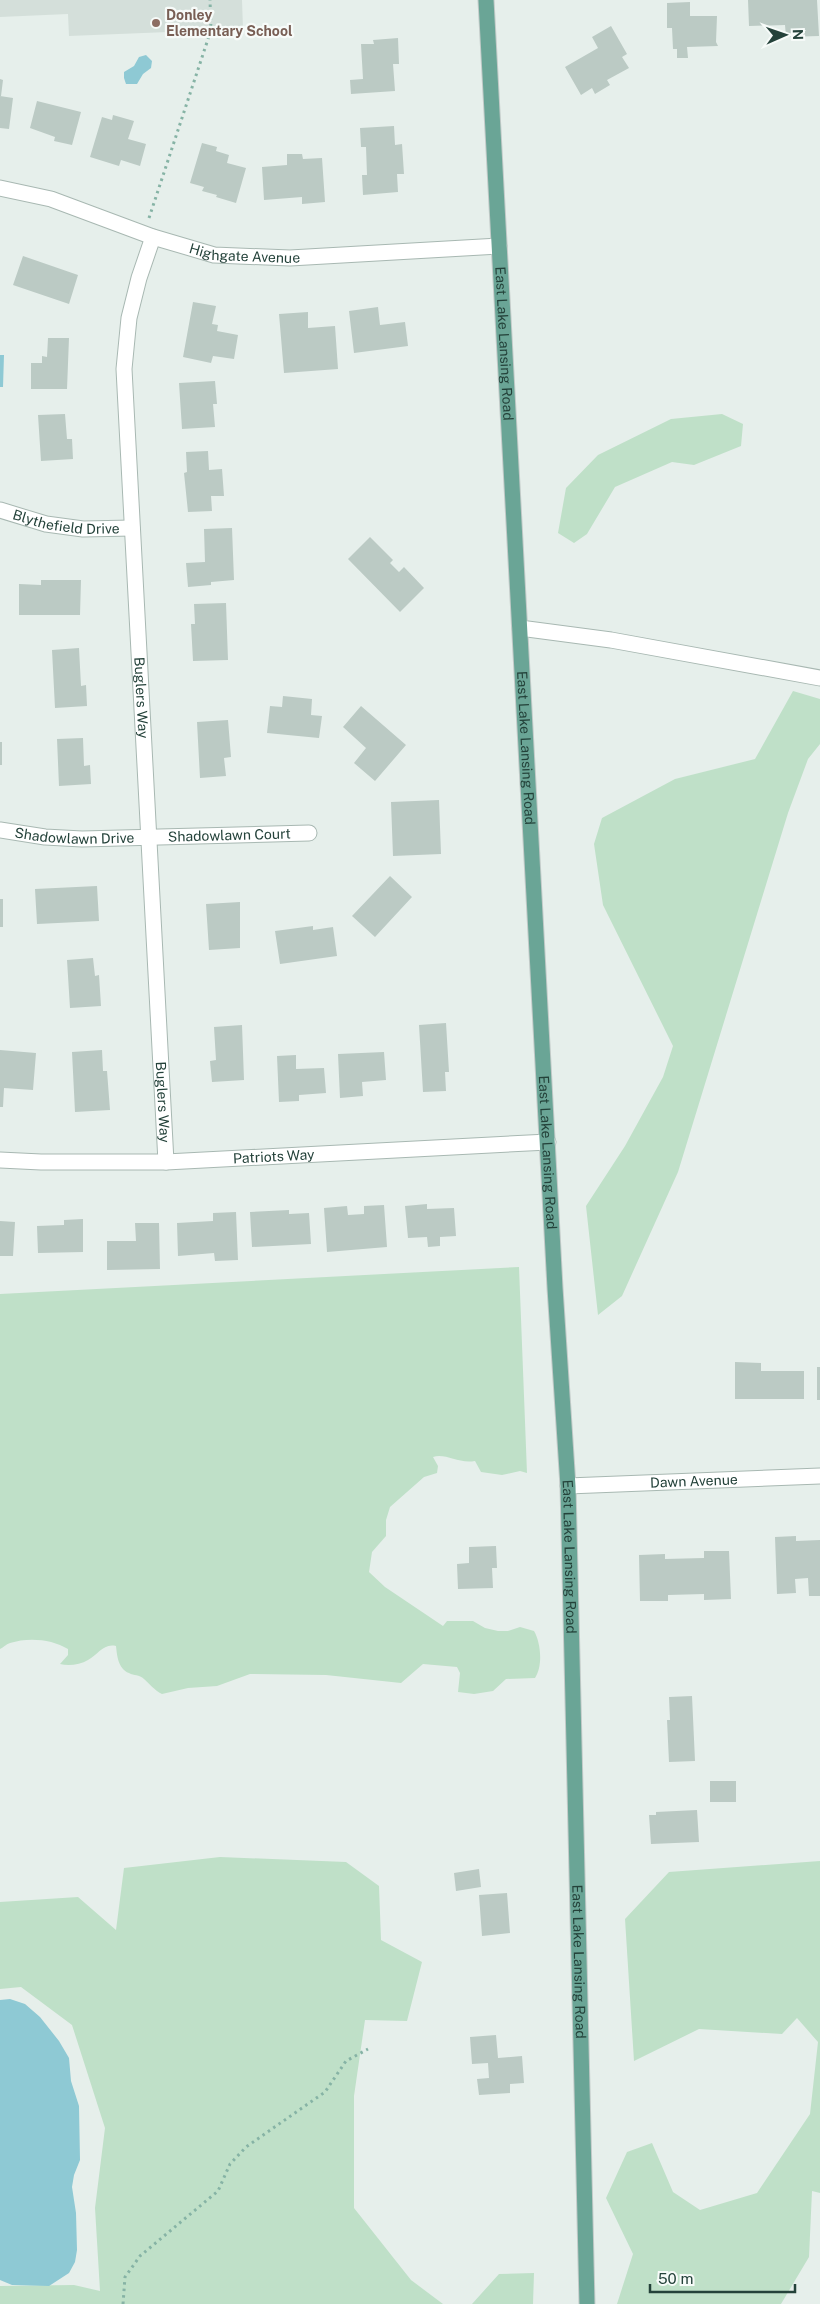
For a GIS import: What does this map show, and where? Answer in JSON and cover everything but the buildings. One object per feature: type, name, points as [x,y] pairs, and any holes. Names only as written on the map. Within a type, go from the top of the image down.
[{"type":"main road","name":"East Lake Lansing Road","points":[[486,0],[568,1486],[587,2304]]},
{"type":"street","name":"Highgate Avenue","points":[[0,188],[51,199],[149,235],[214,255],[290,258],[499,246]]},
{"type":"street","name":"Buglers Way","points":[[149,235],[129,318],[124,369],[166,1162]]},
{"type":"street","name":"Blythefield Drive","points":[[0,510],[46,524],[76,528],[132,528]]},
{"type":"street","points":[[520,628],[611,640],[820,678]]},
{"type":"street","name":"Shadowlawn Drive","points":[[0,830],[45,838],[149,837]]},
{"type":"street","name":"Shadowlawn Court","points":[[149,837],[309,833]]},
{"type":"street","name":"Patriots Way","points":[[0,1160],[41,1162],[166,1162],[548,1142]]},
{"type":"street","name":"Dawn Avenue","points":[[568,1486],[820,1476]]},
{"type":"path","points":[[149,235],[211,30],[210,0]]},
{"type":"path","points":[[123,2304],[125,2277],[140,2256],[218,2191],[230,2164],[246,2147],[325,2092],[346,2060],[368,2049]]},
{"type":"shaded area","name":"Donley Elementary School","points":[[0,0],[242,0],[243,29],[69,36],[68,14],[0,17]]},
{"type":"green space","points":[[722,414],[743,424],[741,446],[694,465],[672,462],[615,487],[587,534],[574,543],[558,533],[566,488],[598,455],[671,419]]},
{"type":"green space","points":[[793,691],[820,699],[820,744],[808,759],[788,813],[678,1172],[622,1296],[598,1315],[586,1206],[625,1146],[663,1077],[673,1046],[603,905],[594,844],[602,818],[675,779],[755,759]]},
{"type":"green space","points":[[519,1267],[527,1473],[520,1471],[502,1475],[481,1472],[475,1461],[469,1462],[443,1456],[433,1457],[438,1466],[437,1473],[424,1477],[390,1507],[386,1520],[386,1536],[372,1552],[369,1572],[385,1587],[443,1626],[447,1621],[473,1621],[485,1628],[498,1631],[508,1631],[520,1627],[534,1631],[540,1654],[538,1673],[535,1678],[506,1679],[493,1691],[474,1694],[458,1692],[460,1673],[457,1667],[423,1664],[401,1683],[326,1675],[250,1674],[217,1686],[188,1688],[162,1694],[142,1677],[131,1674],[122,1668],[116,1646],[108,1646],[85,1662],[70,1665],[60,1664],[68,1655],[68,1649],[47,1641],[17,1641],[0,1649],[0,1294]]},
{"type":"green space","points":[[220,1857],[346,1862],[379,1886],[381,1940],[422,1962],[407,2021],[365,2020],[354,2096],[354,2208],[411,2280],[443,2304],[0,2304],[0,2286],[74,2285],[100,2291],[95,2208],[105,2128],[72,2025],[21,1987],[0,1989],[0,1902],[78,1897],[116,1930],[124,1868]]},
{"type":"green space","points":[[820,1861],[820,2193],[812,2191],[809,2257],[781,2304],[617,2304],[633,2254],[606,2198],[627,2152],[652,2143],[673,2192],[700,2210],[757,2193],[810,2114],[818,2042],[797,2018],[782,2034],[699,2029],[634,2061],[625,1919],[669,1872]]},
{"type":"green space","points":[[534,2273],[533,2304],[472,2304],[499,2274]]},
{"type":"water","points":[[146,55],[152,61],[151,68],[143,74],[137,84],[126,84],[124,72],[134,66],[139,57]]},
{"type":"water","points":[[0,355],[4,355],[3,387],[0,387]]},
{"type":"water","points":[[10,1999],[25,2004],[40,2017],[59,2041],[69,2058],[71,2081],[79,2106],[80,2160],[72,2187],[76,2213],[77,2250],[75,2262],[69,2273],[49,2286],[12,2285],[0,2280],[0,2000]]},
{"type":"place","name":"Donley Elementary School","points":[[156,23]]}]
